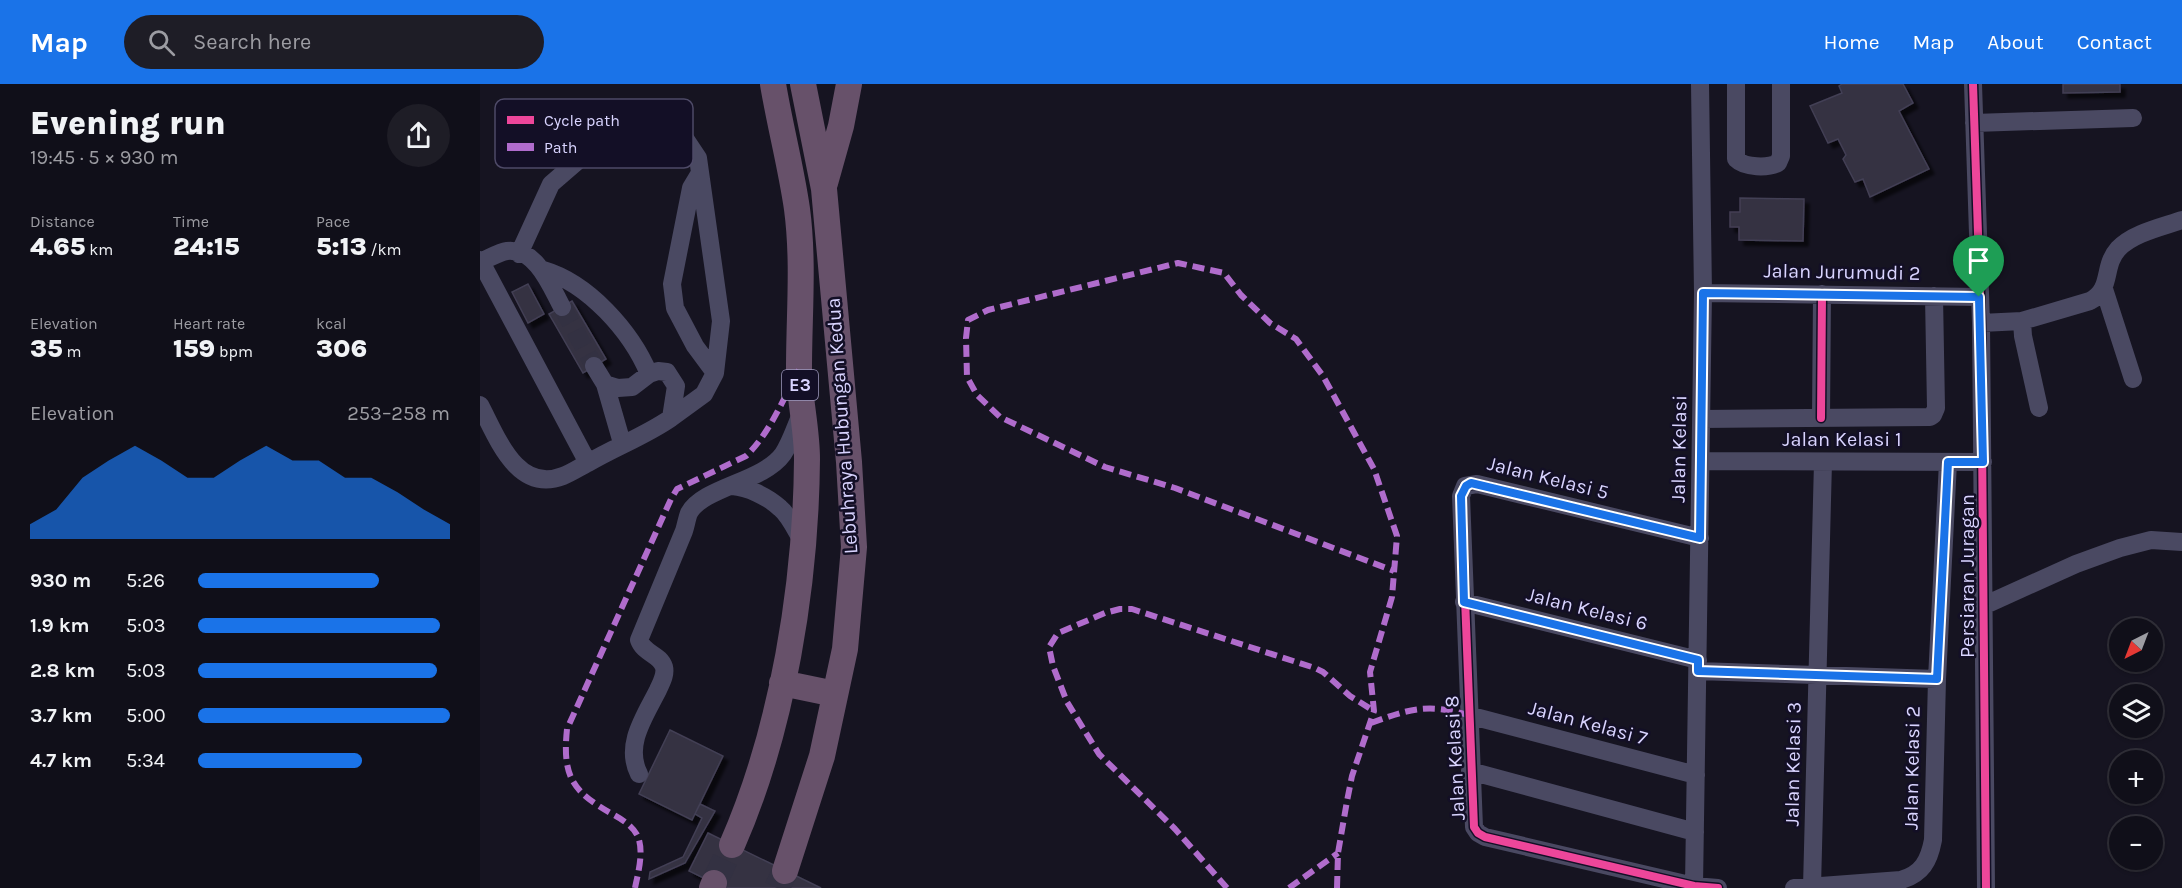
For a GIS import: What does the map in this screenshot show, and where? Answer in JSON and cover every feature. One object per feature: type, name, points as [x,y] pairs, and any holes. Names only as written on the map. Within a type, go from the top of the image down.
[{"type":"highway","points":[[760,84],[784,149]]},
{"type":"highway","name":"Lebuhraya Hubungan Kedua","points":[[732,845],[748,808],[775,713],[794,621],[804,544],[807,456],[799,370],[801,263],[797,209],[773,84]]},
{"type":"highway","name":"Lebuhraya Hubungan Kedua","points":[[785,870],[822,756],[845,649],[854,547],[849,462],[824,189],[802,84]]},
{"type":"highway","points":[[824,189],[841,126],[849,84]]},
{"type":"highway","points":[[782,683],[835,694]]},
{"type":"street","name":"Jalan Kelasi","points":[[1694,886],[1703,293],[1700,84]]},
{"type":"street","points":[[1736,84],[1736,159],[1742,165],[1775,165],[1780,160],[1781,84]]},
{"type":"street","name":"Persiaran Juragan","points":[[1973,84],[1981,323],[1986,888]]},
{"type":"street","points":[[1974,123],[2133,118]]},
{"type":"street","points":[[480,405],[508,458],[522,472],[532,477],[550,480],[658,427],[704,394],[715,373],[721,321],[698,158],[693,150]]},
{"type":"street","points":[[519,254],[551,184],[570,168]]},
{"type":"street","points":[[700,173],[690,188],[672,284],[675,308],[695,346],[715,373]]},
{"type":"street","points":[[2133,379],[2104,289],[2107,271],[2116,251],[2138,236],[2182,220]]},
{"type":"street","points":[[562,307],[543,270],[525,255],[508,251],[480,262],[588,463]]},
{"type":"street","points":[[543,270],[566,279],[607,312],[632,342],[649,374]]},
{"type":"street","points":[[1981,323],[2022,321],[2077,306],[2097,297],[2104,289]]},
{"type":"street","name":"Jalan Jurumudi 2","points":[[1703,293],[1979,297]]},
{"type":"street","points":[[1821,418],[1822,294]]},
{"type":"street","points":[[1702,419],[1926,418],[1933,415],[1936,408],[1934,296]]},
{"type":"street","points":[[2022,321],[2023,336],[2039,408]]},
{"type":"street","points":[[594,366],[604,384],[622,443]]},
{"type":"street","points":[[604,384],[618,388],[632,387],[658,370],[667,372],[676,386],[671,418]]},
{"type":"street","points":[[639,774],[634,764],[635,737],[663,678],[664,667],[657,657],[642,647],[639,640],[690,512],[700,500],[763,471],[783,454],[803,411]]},
{"type":"street","name":"Jalan Kelasi 1","points":[[1701,461],[1983,462]]},
{"type":"street","name":"Jalan Kelasi 3","points":[[1803,887],[1817,675],[1823,462]]},
{"type":"street","name":"Jalan Kelasi 2","points":[[1803,887],[1901,880],[1914,877],[1924,867],[1931,853],[1948,462]]},
{"type":"street","name":"Jalan Kelasi 5","points":[[1464,602],[1461,496],[1466,486],[1471,483],[1700,538]]},
{"type":"street","points":[[732,486],[740,486],[765,497],[781,508],[804,544]]},
{"type":"street","points":[[1983,606],[2076,564],[2120,548],[2151,540],[2182,542]]},
{"type":"street","name":"Jalan Kelasi 6","points":[[1464,602],[1698,666],[1817,675],[1937,679]]},
{"type":"street","name":"Jalan Kelasi 8","points":[[1464,602],[1472,820],[1478,833],[1485,837],[1694,886]]},
{"type":"street","name":"Jalan Kelasi 7","points":[[1468,715],[1696,775]]},
{"type":"street","points":[[1470,771],[1695,832]]},
{"type":"street","points":[[1694,886],[1718,888]]},
{"type":"building","points":[[1842,84],[1903,84],[1913,103],[1899,111],[1929,169],[1870,197],[1863,179],[1855,182],[1843,159],[1846,155],[1838,139],[1828,143],[1810,106],[1842,93],[1839,86]]},
{"type":"building","points":[[2063,84],[2120,84],[2120,92],[2063,93]]},
{"type":"building","points":[[1740,198],[1804,199],[1803,241],[1739,240],[1739,227],[1730,227],[1730,212],[1740,212]]},
{"type":"building","points":[[528,284],[544,314],[528,323],[512,292]]},
{"type":"building","points":[[572,301],[606,359],[583,373],[549,314]]},
{"type":"building","points":[[670,730],[723,756],[692,820],[639,794]]},
{"type":"building","points":[[700,804],[715,811],[685,863],[649,879],[650,872],[683,857],[702,818],[695,814]]},
{"type":"building","points":[[708,833],[821,888],[724,888],[689,871]]},
{"type":"tunnel","points":[[562,307],[594,366]]},
{"type":"tunnel","points":[[714,883],[732,845]]},
{"type":"tunnel","points":[[777,888],[785,871]]},
{"type":"marked path","points":[[1337,888],[1338,853],[1352,776],[1374,711],[1370,672],[1392,597],[1397,536],[1374,469],[1323,376],[1296,339],[1270,323],[1241,295],[1224,273],[1178,263],[988,310],[968,320],[967,377],[977,395],[1000,417],[1105,467],[1175,488],[1394,571]]},
{"type":"marked path","points":[[635,888],[640,856],[638,837],[628,824],[589,799],[573,782],[566,760],[567,729],[677,489],[746,456],[755,447],[776,415],[799,370]]},
{"type":"marked path","points":[[1227,888],[1175,829],[1099,754],[1067,702],[1053,666],[1049,647],[1058,633],[1105,613],[1132,609],[1315,668],[1323,672],[1350,696],[1374,711]]},
{"type":"marked path","points":[[1371,723],[1419,709],[1441,709],[1468,715]]},
{"type":"marked path","points":[[1289,888],[1338,853]]},
{"type":"cycle path","points":[[1973,84],[1981,323],[1986,888]]},
{"type":"cycle path","points":[[1821,418],[1822,294]]},
{"type":"cycle path","points":[[1700,538],[1477,484],[1465,486],[1461,496],[1474,827],[1485,837],[1694,886],[1718,888]]},
{"type":"route","points":[[1703,293],[1979,297],[1983,462],[1948,462],[1937,679],[1698,671],[1698,660],[1464,602],[1461,496],[1462,490],[1471,483],[1700,538],[1703,293]]}]
